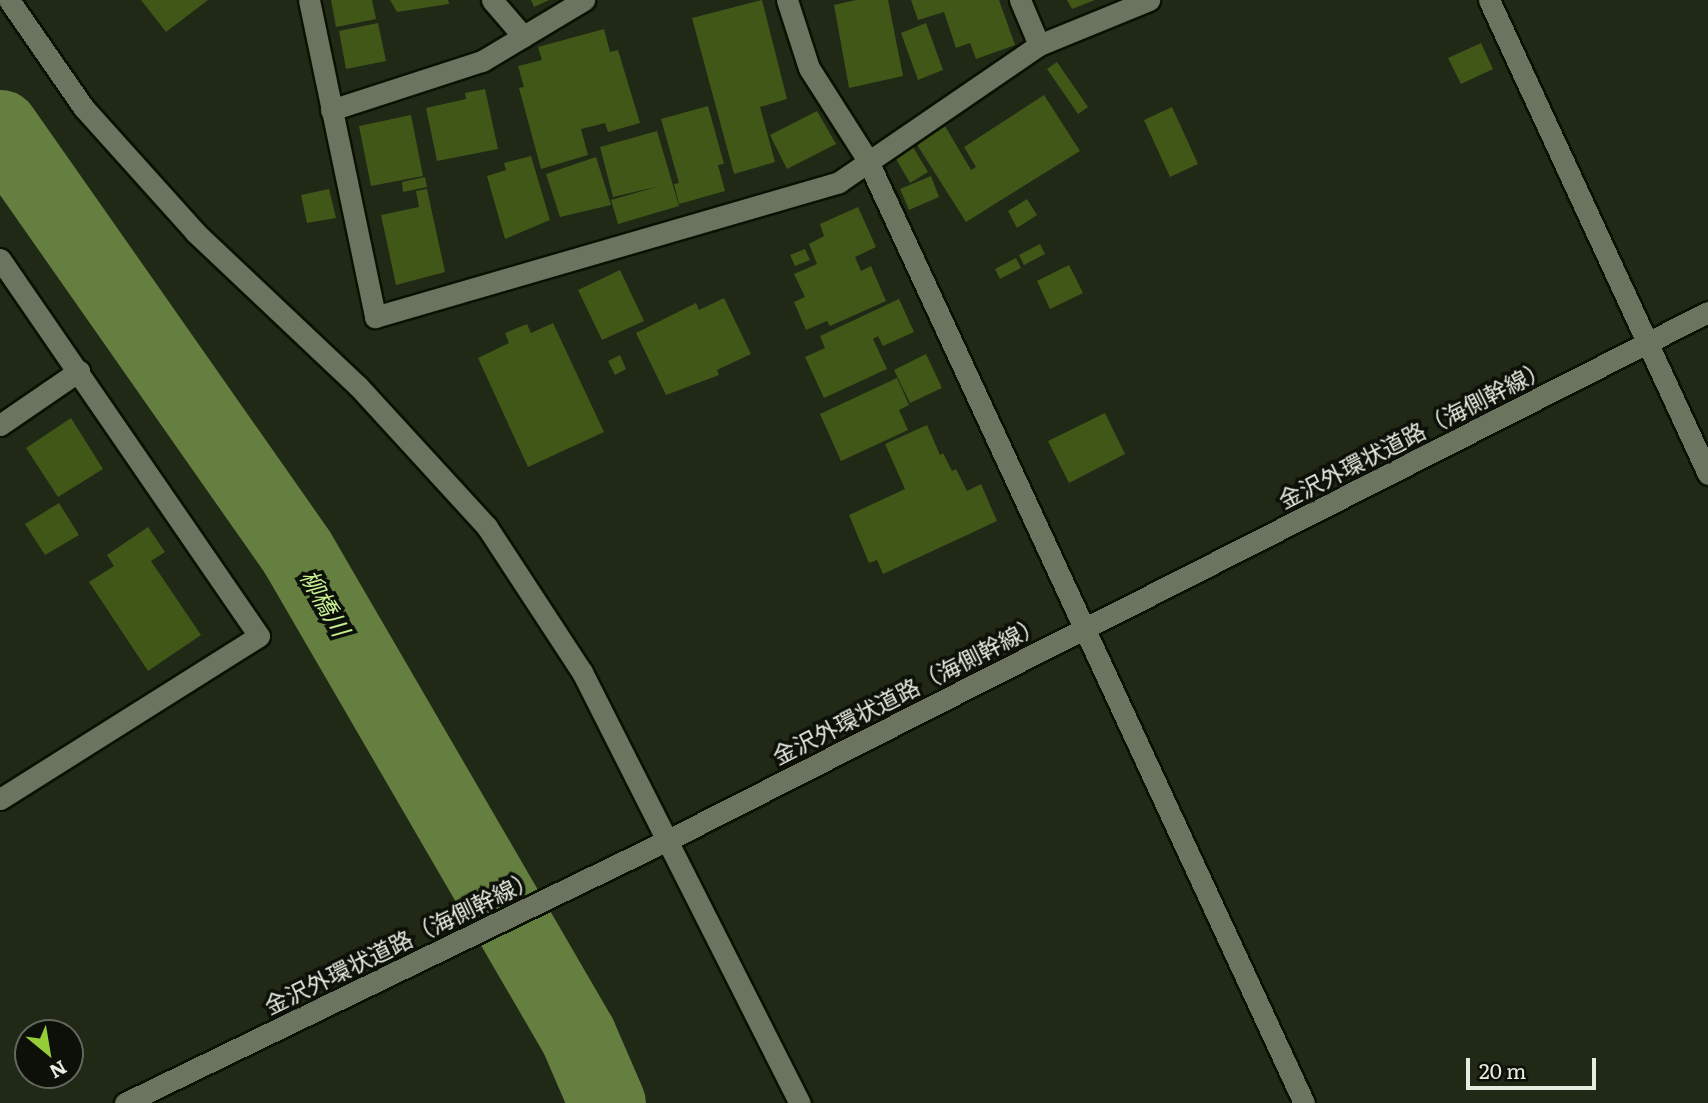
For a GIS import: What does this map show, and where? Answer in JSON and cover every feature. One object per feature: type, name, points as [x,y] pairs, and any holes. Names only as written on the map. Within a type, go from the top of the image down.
[{"type":"street","points":[[9,0],[83,107],[195,232],[358,386],[487,527],[582,672],[670,839],[800,1103]]},
{"type":"street","points":[[309,0],[374,317],[839,182],[867,159],[1039,45],[1149,0]]},
{"type":"street","points":[[492,0],[523,36]]},
{"type":"street","points":[[331,110],[481,61],[584,0]]},
{"type":"street","points":[[787,0],[809,68],[867,159],[1304,1103]]},
{"type":"street","points":[[1020,0],[1039,45]]},
{"type":"street","points":[[1489,0],[1708,474]]},
{"type":"street","points":[[0,259],[259,636],[0,799]]},
{"type":"street","name":"金沢外環状道路（海側幹線）","points":[[125,1103],[670,839],[1708,312]]},
{"type":"street","points":[[0,425],[79,372]]},
{"type":"building","points":[[141,0],[208,0],[166,32]]},
{"type":"building","points":[[331,0],[372,0],[376,19],[336,27]]},
{"type":"building","points":[[390,0],[448,0],[449,4],[397,12]]},
{"type":"building","points":[[531,0],[549,0],[534,7]]},
{"type":"building","points":[[762,0],[787,99],[760,107],[775,162],[734,174],[692,18]]},
{"type":"building","points":[[856,0],[888,0],[903,76],[849,88],[834,5]]},
{"type":"building","points":[[911,0],[999,0],[1015,45],[976,59],[970,43],[956,48],[944,12],[918,20]]},
{"type":"building","points":[[1067,0],[1095,0],[1072,9]]},
{"type":"building","points":[[378,23],[386,61],[346,69],[339,31]]},
{"type":"building","points":[[926,23],[943,70],[918,80],[901,33]]},
{"type":"building","points":[[604,29],[610,52],[618,50],[640,123],[608,132],[605,123],[581,129],[588,155],[541,169],[519,88],[524,87],[518,66],[542,60],[538,47]]},
{"type":"building","points":[[1481,43],[1493,69],[1461,84],[1448,58]]},
{"type":"building","points":[[1057,62],[1088,107],[1078,114],[1047,69]]},
{"type":"building","points":[[485,89],[498,149],[437,161],[426,108],[466,99],[465,93]]},
{"type":"building","points":[[1044,95],[1080,151],[966,222],[916,143],[945,126],[971,170],[976,167],[964,147]]},
{"type":"building","points":[[708,106],[724,164],[718,165],[725,191],[679,204],[674,184],[679,183],[661,119]]},
{"type":"building","points":[[1172,107],[1198,164],[1170,177],[1144,120]]},
{"type":"building","points":[[817,111],[836,144],[787,169],[770,135]]},
{"type":"building","points":[[411,115],[423,176],[371,186],[359,126]]},
{"type":"building","points":[[657,131],[679,206],[618,224],[611,200],[660,186],[613,197],[600,147]]},
{"type":"building","points":[[910,142],[928,172],[910,183],[892,152]]},
{"type":"building","points":[[531,156],[550,220],[505,239],[487,176],[506,170],[504,163]]},
{"type":"building","points":[[596,157],[611,205],[560,217],[546,174]]},
{"type":"building","points":[[931,176],[939,197],[909,210],[900,189]]},
{"type":"building","points":[[425,177],[427,187],[403,192],[402,182]]},
{"type":"building","points":[[329,189],[336,218],[307,223],[301,195]]},
{"type":"building","points":[[427,189],[445,272],[396,285],[381,215],[419,207],[416,191]]},
{"type":"building","points":[[1027,199],[1037,215],[1017,228],[1008,211]]},
{"type":"building","points":[[858,207],[876,247],[855,257],[861,271],[871,266],[886,301],[830,326],[827,321],[806,330],[794,302],[805,297],[794,274],[817,264],[809,244],[824,236],[820,224]]},
{"type":"building","points":[[1040,244],[1045,254],[1024,265],[1019,255]]},
{"type":"building","points":[[805,249],[810,260],[795,266],[790,255]]},
{"type":"building","points":[[1016,258],[1021,268],[1000,279],[995,269]]},
{"type":"building","points":[[1069,265],[1083,293],[1050,309],[1037,281]]},
{"type":"building","points":[[620,270],[644,321],[602,340],[578,290]]},
{"type":"building","points":[[724,298],[751,354],[717,370],[719,375],[666,395],[636,333],[696,303],[699,310]]},
{"type":"building","points":[[899,299],[914,332],[883,346],[878,336],[873,339],[887,369],[824,398],[805,357],[825,348],[820,336]]},
{"type":"building","points":[[553,323],[604,432],[528,467],[478,358],[509,343],[505,333],[527,324],[531,333]]},
{"type":"building","points":[[926,354],[942,388],[910,403],[894,370]]},
{"type":"building","points":[[620,355],[626,369],[615,375],[608,361]]},
{"type":"building","points":[[897,378],[909,405],[899,410],[908,430],[841,461],[820,414]]},
{"type":"building","points":[[1105,413],[1125,454],[1069,483],[1048,441]]},
{"type":"building","points":[[71,418],[103,469],[58,497],[26,448]]},
{"type":"building","points":[[927,425],[940,455],[943,453],[952,471],[956,469],[967,491],[981,484],[997,521],[883,574],[877,560],[869,563],[849,515],[905,489],[885,444]]},
{"type":"building","points":[[59,503],[79,535],[45,555],[25,524]]},
{"type":"building","points":[[148,527],[165,552],[151,561],[201,635],[148,671],[89,582],[114,566],[107,555]]},
{"type":"waterway","name":"柳橋川","points":[[0,128],[297,552],[578,1036],[607,1103]]}]
